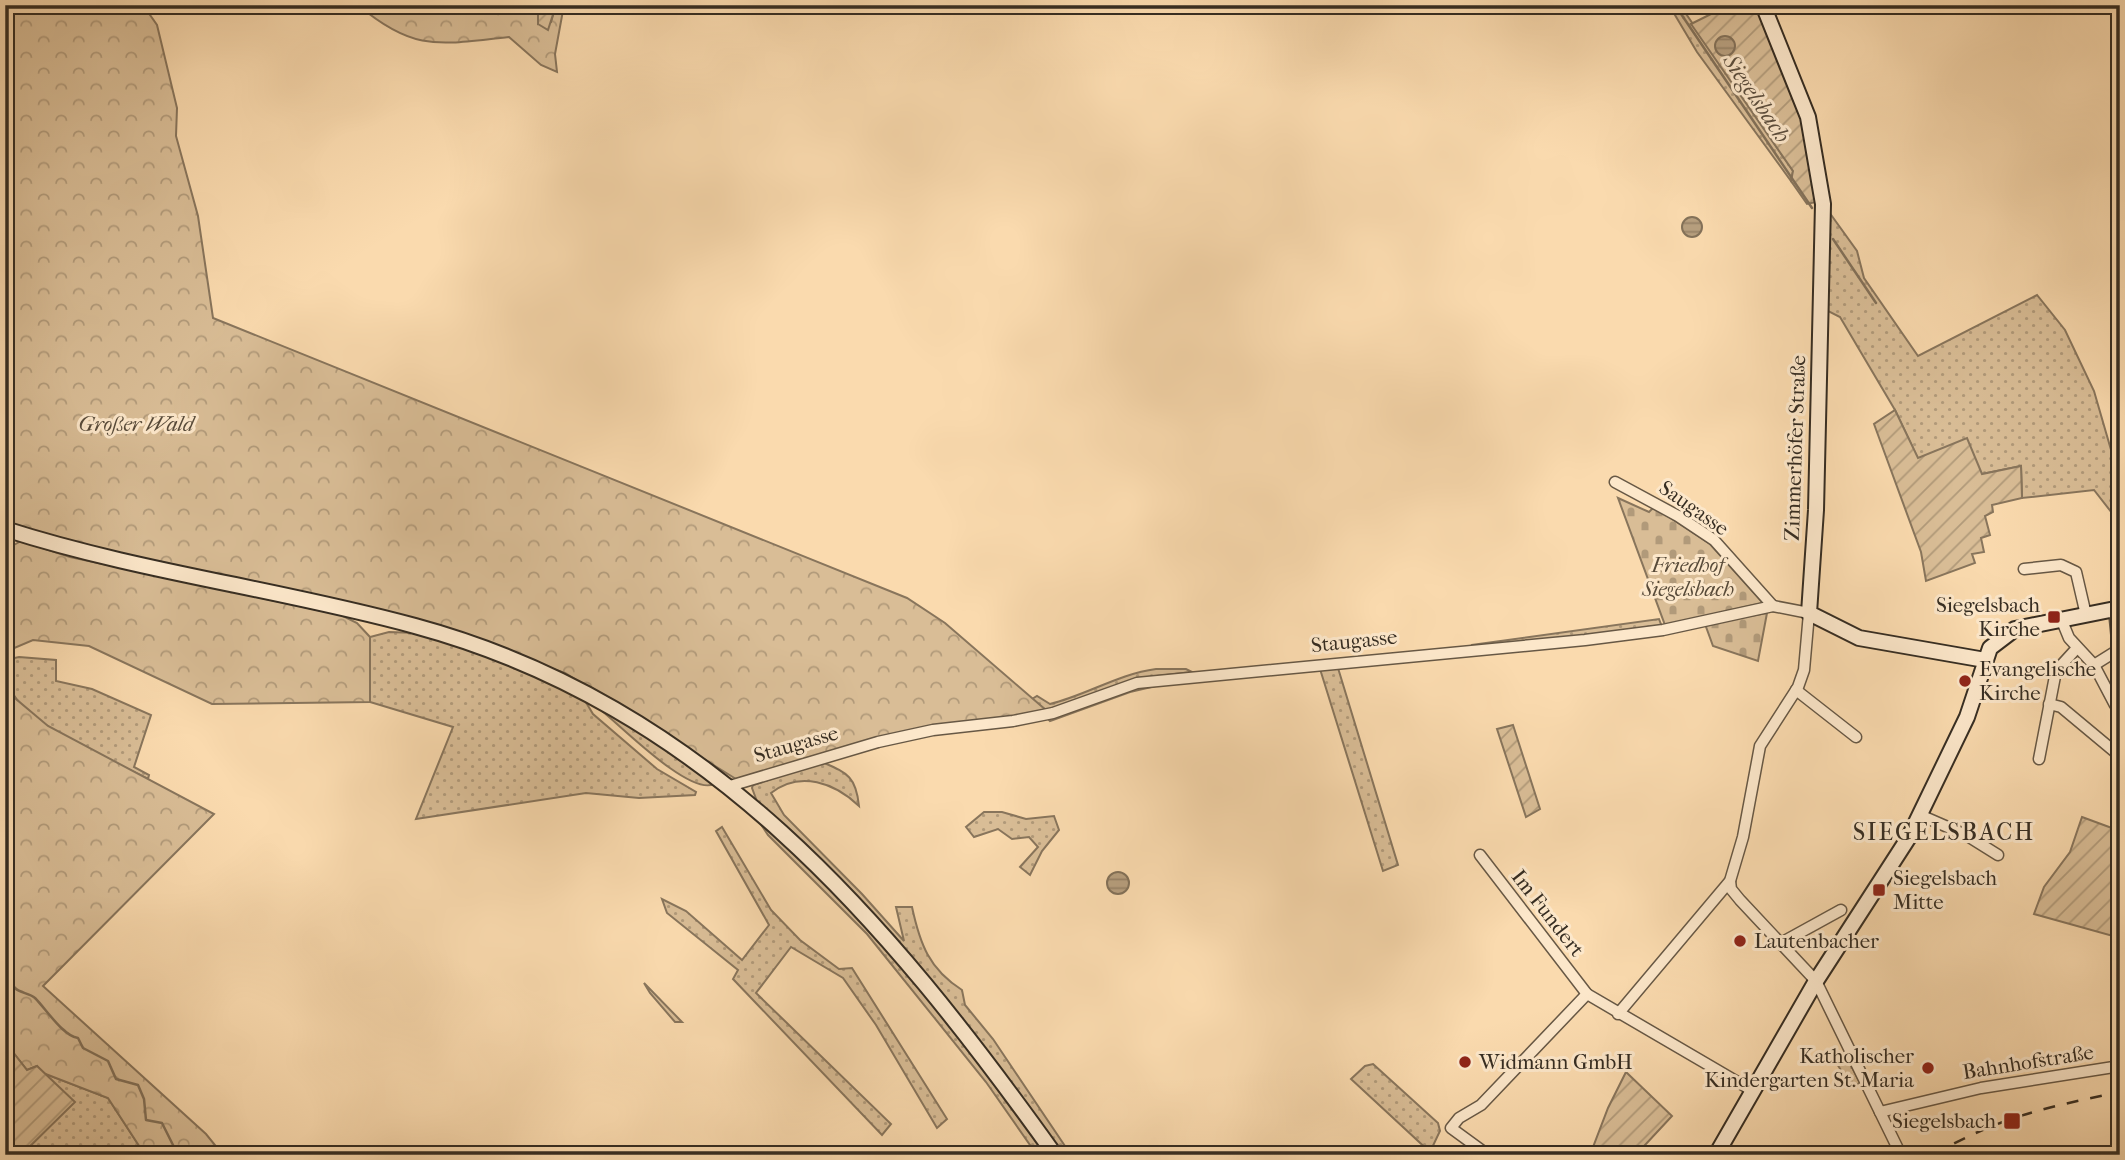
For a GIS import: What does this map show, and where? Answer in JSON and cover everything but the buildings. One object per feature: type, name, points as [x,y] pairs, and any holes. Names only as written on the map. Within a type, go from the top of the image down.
[{"type":"street","name":"Zimmerhöfer Straße","points":[[1763,5],[1808,117],[1823,204],[1816,510],[1809,613]]},
{"type":"street","name":"Saugasse","points":[[1615,482],[1678,516],[1714,540],[1773,606]]},
{"type":"street","points":[[5,529],[110,558],[418,627],[517,659],[638,722],[730,786],[818,865],[878,928],[968,1033],[1055,1155]]},
{"type":"street","points":[[2024,569],[2061,565],[2076,572],[2086,615]]},
{"type":"street","name":"Staugasse","points":[[730,786],[878,742],[933,730],[1013,722],[1053,713],[1138,683],[1663,630],[1773,606],[1809,613],[1859,638],[1985,660]]},
{"type":"street","points":[[1716,1155],[1816,981],[1920,815],[1967,716],[1985,660],[1999,639],[2015,629],[2117,608],[2118,650],[2094,665]]},
{"type":"street","points":[[1809,613],[1804,670],[1796,690],[1760,746],[1743,837],[1730,881],[1731,889],[1816,981],[1901,1155]]},
{"type":"street","points":[[2062,621],[2065,631],[2077,648],[2094,665],[2115,705]]},
{"type":"street","points":[[2039,759],[2056,670],[2077,648]]},
{"type":"street","points":[[1796,690],[1856,737]]},
{"type":"street","points":[[2049,704],[2062,707],[2115,752]]},
{"type":"street","points":[[1920,815],[1966,835],[1998,855]]},
{"type":"street","name":"Im Fundert","points":[[1480,855],[1587,994],[1753,1091]]},
{"type":"street","points":[[1618,1014],[1730,881]]},
{"type":"street","points":[[1781,943],[1841,910]]},
{"type":"street","points":[[1488,1155],[1451,1128],[1459,1118],[1481,1105],[1587,994]]},
{"type":"street","name":"Bahnhofstraße","points":[[1880,1112],[1980,1088],[2120,1066]]},
{"type":"green space","name":"Großer Wald","points":[[5,5],[143,5],[157,25],[177,108],[176,136],[198,216],[213,318],[907,598],[945,623],[1047,711],[996,722],[930,727],[736,779],[565,673],[370,608],[63,541],[5,523]]},
{"type":"green space","points":[[358,5],[538,5],[538,24],[551,22],[556,5],[564,5],[555,54],[557,72],[541,65],[509,37],[464,42],[429,42],[396,31]]},
{"type":"green space","points":[[538,5],[556,5],[548,30],[538,24]]},
{"type":"green space","points":[[1669,5],[1680,5],[1793,171],[1791,181],[1697,52]]},
{"type":"green space","points":[[1729,5],[1758,5],[1800,108],[1816,202],[1807,204],[1791,181],[1793,171],[1691,24]]},
{"type":"green space","points":[[1824,205],[1857,251],[1864,278],[1918,356],[2037,295],[2065,330],[2094,391],[2120,481],[2120,513],[2112,513],[2094,490],[2022,498],[2021,466],[1982,474],[1918,459],[1895,410],[1840,317],[1822,308]]},
{"type":"green space","points":[[1895,410],[1918,458],[1967,438],[1982,474],[2021,466],[2022,498],[1992,505],[1993,512],[1985,516],[1990,535],[1981,538],[1984,552],[1972,554],[1975,563],[1926,581],[1921,552],[1874,424]]},
{"type":"green space","name":"Friedhof Siegelsbach","points":[[1618,498],[1649,512],[1654,507],[1710,544],[1763,603],[1665,625]]},
{"type":"green space","points":[[21,541],[70,557],[341,615],[357,623],[370,637],[370,702],[212,704],[89,646],[33,640],[5,652],[5,550]]},
{"type":"green space","points":[[1767,613],[1758,661],[1713,646],[1705,624]]},
{"type":"green space","points":[[1659,619],[1662,627],[1471,647],[1472,645]]},
{"type":"green space","points":[[389,632],[417,633],[482,652],[581,694],[593,714],[657,769],[696,792],[695,795],[639,798],[586,793],[416,819],[453,727],[370,702],[370,637]]},
{"type":"green space","points":[[19,657],[56,660],[56,681],[92,689],[151,715],[134,767],[149,775],[148,779],[68,739],[29,712],[15,697],[5,679],[5,660]]},
{"type":"green space","points":[[1338,668],[1398,865],[1383,871],[1320,669]]},
{"type":"green space","points":[[1156,669],[1186,669],[1192,672],[1139,678],[1047,711],[1032,699],[1037,696],[1050,704],[1129,675]]},
{"type":"green space","points":[[5,679],[16,699],[48,726],[214,814],[43,986],[206,1134],[223,1155],[145,1155],[108,1098],[43,1073],[37,1066],[27,1070],[5,1042]]},
{"type":"green space","points":[[1160,685],[1130,692],[1050,721],[1047,718],[1137,686]]},
{"type":"green space","points":[[599,704],[628,720],[714,784],[703,785],[673,770],[602,711]]},
{"type":"green space","points":[[1513,725],[1540,809],[1526,817],[1497,729]]},
{"type":"green space","points":[[822,762],[849,777],[858,796],[859,806],[828,786],[817,782],[794,782],[771,793],[784,815],[904,941],[896,907],[912,907],[923,944],[934,964],[962,990],[965,1005],[993,1039],[1071,1155],[1064,1155],[949,1003],[908,955],[758,804],[753,785]]},
{"type":"green space","points":[[984,812],[1002,812],[1026,819],[1054,816],[1059,830],[1042,851],[1030,875],[1020,867],[1038,847],[1029,837],[1012,839],[998,829],[974,837],[966,827]]},
{"type":"green space","points":[[2082,817],[2120,831],[2120,938],[2034,914],[2044,887],[2070,852]]},
{"type":"green space","points":[[760,823],[824,878],[943,1011],[1050,1155],[1037,1155],[986,1082],[867,934],[768,835]]},
{"type":"green space","points":[[722,827],[771,910],[800,940],[839,969],[852,968],[947,1119],[937,1128],[876,1025],[843,978],[791,947],[756,993],[891,1124],[882,1135],[733,979],[738,970],[667,913],[662,899],[686,911],[742,960],[769,925],[716,831]]},
{"type":"green space","points":[[644,983],[682,1022],[675,1022]]},
{"type":"green space","points":[[5,1042],[27,1070],[37,1066],[75,1102],[21,1155],[5,1155]]},
{"type":"green space","points":[[1848,1059],[1860,1083],[1852,1087],[1837,1064]]},
{"type":"green space","points":[[1373,1064],[1438,1123],[1440,1131],[1430,1152],[1351,1079],[1365,1066]]},
{"type":"green space","points":[[1626,1072],[1672,1116],[1645,1145],[1655,1155],[1590,1155],[1608,1108]]},
{"type":"green space","points":[[43,1073],[108,1098],[145,1155],[21,1155],[74,1102]]},
{"type":"shaded area","points":[[1725,36],[1732,39],[1735,46],[1732,53],[1725,56],[1718,53],[1715,46],[1718,39]]},
{"type":"shaded area","points":[[1692,217],[1699,220],[1702,227],[1699,234],[1692,237],[1685,234],[1682,227],[1685,220]]},
{"type":"shaded area","points":[[1118,872],[1126,875],[1129,883],[1126,891],[1118,894],[1110,891],[1107,883],[1110,875]]},
{"type":"waterway","points":[[494,5],[498,14]]},
{"type":"waterway","name":"Siegelsbach","points":[[1675,5],[1812,208]]},
{"type":"waterway","name":"Siegelsbach","points":[[1833,239],[1876,303]]},
{"type":"waterway","points":[[5,975],[17,990],[35,998],[66,1032],[78,1038],[83,1048],[108,1061],[116,1079],[138,1085],[144,1099],[146,1120],[162,1123],[181,1155]]},
{"type":"railway","points":[[1933,1155],[2002,1122],[2120,1092]]},
{"type":"place","name":"Siegelsbach Kirche","points":[[2054,617]]},
{"type":"place","name":"Evangelische Kirche","points":[[1965,681]]},
{"type":"place","name":"Siegelsbach Mitte","points":[[1879,890]]},
{"type":"place","name":"Lautenbacher","points":[[1740,941]]},
{"type":"place","name":"Widmann GmbH","points":[[1465,1062]]},
{"type":"place","name":"Katholischer Kindergarten St. Maria","points":[[1928,1068]]},
{"type":"place","name":"Siegelsbach","points":[[2012,1121]]},
{"type":"district","name":"SIEGELSBACH","points":[[1944,832]]}]
